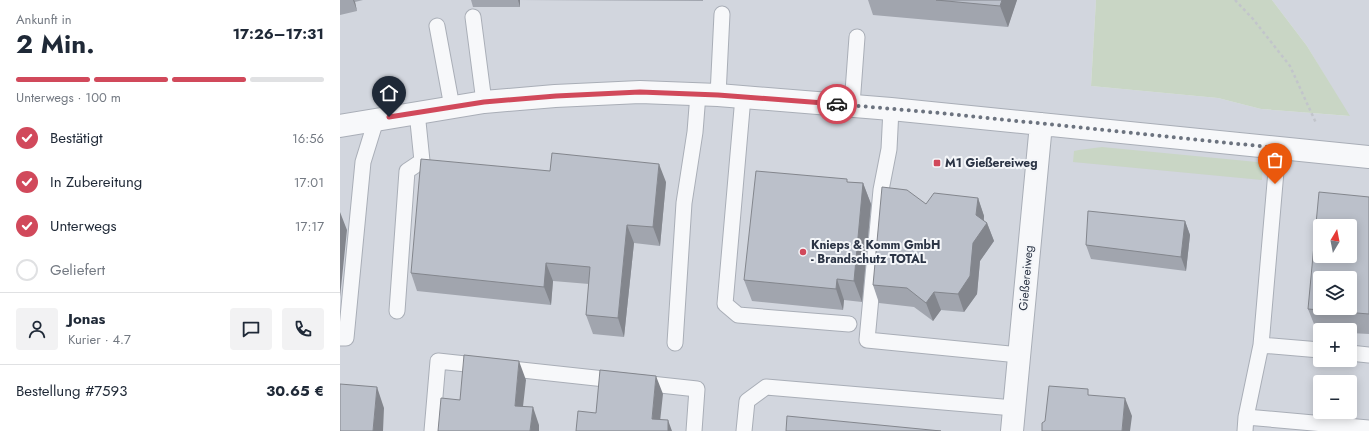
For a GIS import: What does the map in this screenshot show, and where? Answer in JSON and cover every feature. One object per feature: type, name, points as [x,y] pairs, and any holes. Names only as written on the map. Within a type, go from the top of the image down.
[{"type":"street","points":[[340,126],[484,102],[556,96],[640,92],[743,97],[891,109],[1369,157]]},
{"type":"street","name":"Gießereiweg","points":[[1012,431],[1041,124]]},
{"type":"lane","points":[[675,343],[684,203],[695,132],[708,95],[722,14]]},
{"type":"lane","points":[[473,17],[484,102]]},
{"type":"lane","points":[[437,26],[452,107]]},
{"type":"lane","points":[[852,106],[857,37]]},
{"type":"lane","points":[[743,97],[725,304],[738,315],[849,324]]},
{"type":"lane","points":[[891,109],[889,149],[881,190],[868,340],[1019,355]]},
{"type":"lane","points":[[397,311],[407,171],[422,161],[417,112]]},
{"type":"lane","points":[[340,338],[346,338],[363,162],[376,120]]},
{"type":"lane","points":[[1278,148],[1261,345],[1246,424],[1369,428]]},
{"type":"lane","points":[[1261,345],[1313,349]]},
{"type":"lane","points":[[1357,353],[1369,354]]},
{"type":"lane","points":[[432,431],[438,361],[697,389],[694,431]]},
{"type":"lane","points":[[744,431],[747,401],[766,387],[1014,408]]},
{"type":"path","points":[[1236,0],[1290,66],[1316,123]]},
{"type":"shaded area","points":[[340,0],[1096,0],[1091,86],[1218,98],[1261,109],[1349,116],[1307,46],[1272,0],[1369,0],[1369,431],[340,431]]},
{"type":"green space","points":[[1096,0],[1272,0],[1307,46],[1350,116],[1261,109],[1218,98],[1091,86]]},
{"type":"green space","points":[[1102,147],[1257,162],[1263,165],[1262,180],[1073,162],[1074,151]]},
{"type":"building","points":[[936,0],[1002,0],[1000,6]]},
{"type":"building","points":[[552,153],[659,164],[653,227],[627,225],[618,318],[586,315],[590,267],[546,263],[544,287],[411,273],[421,159],[550,171]]},
{"type":"building","name":"Knieps & Komm GmbH - Brandschutz TOTAL","points":[[756,171],[847,179],[847,182],[863,183],[854,281],[837,279],[836,289],[744,280]]},
{"type":"building","points":[[882,187],[907,190],[926,204],[934,193],[978,198],[976,215],[987,223],[973,243],[970,276],[958,294],[934,292],[926,303],[907,288],[873,285]]},
{"type":"building","points":[[1319,192],[1369,197],[1369,314],[1357,313],[1357,271],[1313,271],[1313,309],[1308,309],[1313,256],[1313,263],[1357,263],[1357,219],[1316,219]]},
{"type":"building","points":[[1088,211],[1185,221],[1181,257],[1086,245]]},
{"type":"building","points":[[464,355],[519,361],[515,406],[533,407],[530,431],[438,431],[441,398],[460,400]]},
{"type":"building","points":[[600,370],[656,376],[652,419],[668,420],[668,431],[576,431],[578,411],[596,413]]},
{"type":"building","points":[[340,384],[377,387],[373,431],[340,431]]},
{"type":"building","points":[[1049,386],[1088,389],[1088,395],[1125,398],[1122,431],[1042,431],[1042,423],[1045,421]]},
{"type":"building","points":[[787,416],[941,431],[786,431]]},
{"type":"way so far","points":[[837,104],[940,113],[1278,148],[1275,184]]},
{"type":"place","name":"M1 Gießereiweg","points":[[937,163]]},
{"type":"place","name":"Knieps & Komm GmbH - Brandschutz TOTAL","points":[[803,252]]},
{"type":"route","points":[[389,117],[484,102],[556,96],[640,92],[718,95],[837,104]]}]
